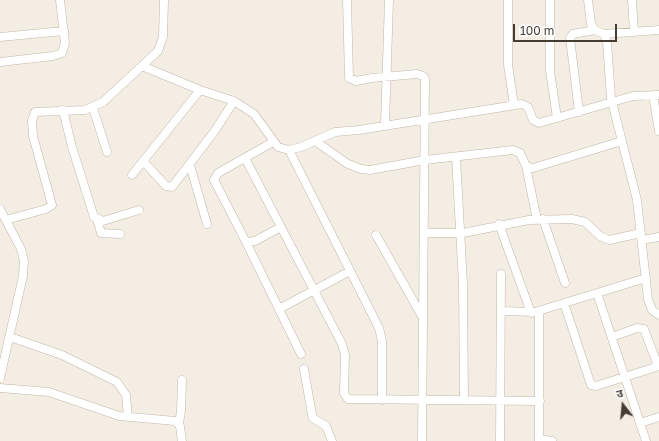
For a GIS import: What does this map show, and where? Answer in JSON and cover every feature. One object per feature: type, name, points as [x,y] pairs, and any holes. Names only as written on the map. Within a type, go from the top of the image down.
[{"type":"street","points":[[0,62],[60,54],[65,48],[60,0]]},
{"type":"street","points":[[6,220],[46,209],[52,205],[33,136],[32,121],[36,112],[85,110],[93,108],[103,102],[158,51],[162,43],[164,26],[164,0]]},
{"type":"street","points":[[347,0],[349,78],[356,81],[417,74],[423,76],[425,81],[422,441]]},
{"type":"street","points":[[385,125],[389,0]]},
{"type":"street","points":[[508,0],[508,66],[514,105]]},
{"type":"street","points":[[550,0],[550,71],[557,118]]},
{"type":"street","points":[[588,0],[590,24],[595,30],[604,34],[659,30]]},
{"type":"street","points":[[632,0],[634,32]]},
{"type":"street","points":[[579,112],[570,38],[573,34],[595,30]]},
{"type":"street","points":[[0,36],[64,31]]},
{"type":"street","points":[[604,34],[607,42],[612,102],[637,200],[650,305],[659,315]]},
{"type":"street","points":[[142,66],[200,90],[234,102],[254,114],[273,142],[282,150],[289,150],[335,132],[354,131],[522,104],[528,107],[535,123],[633,96],[656,95],[659,131]]},
{"type":"street","points":[[132,174],[200,90]]},
{"type":"street","points":[[143,161],[169,188],[176,185],[234,102]]},
{"type":"street","points":[[93,108],[107,152]]},
{"type":"street","points":[[63,110],[72,147],[91,211],[97,219],[101,233],[120,234]]},
{"type":"street","points":[[315,141],[341,160],[361,169],[380,169],[425,160],[516,150],[520,153],[526,166],[540,220],[565,283]]},
{"type":"street","points":[[526,166],[533,168],[538,167],[622,141]]},
{"type":"street","points":[[273,142],[218,173],[214,180],[301,354]]},
{"type":"street","points":[[289,150],[377,322],[381,335],[382,400]]},
{"type":"street","points":[[456,157],[464,295],[464,400]]},
{"type":"street","points":[[245,158],[344,349],[345,396],[352,400],[540,401]]},
{"type":"street","points":[[190,165],[207,224]]},
{"type":"street","points":[[0,210],[21,249],[24,261],[23,276],[0,378]]},
{"type":"street","points":[[97,219],[103,221],[139,210]]},
{"type":"street","points":[[424,233],[460,233],[499,224],[540,220],[578,220],[592,228],[600,236],[609,240],[642,236],[659,237]]},
{"type":"street","points":[[499,224],[535,312],[540,401],[539,440],[552,441]]},
{"type":"street","points":[[246,242],[255,241],[281,227]]},
{"type":"street","points":[[376,236],[424,319]]},
{"type":"street","points":[[279,309],[350,271]]},
{"type":"street","points":[[500,441],[501,274]]},
{"type":"street","points":[[501,312],[535,312],[646,278]]},
{"type":"street","points":[[598,293],[646,441]]},
{"type":"street","points":[[564,303],[590,384],[596,386],[659,366],[644,329],[637,328],[612,337]]},
{"type":"street","points":[[10,337],[62,356],[117,382],[126,395],[128,417]]},
{"type":"street","points":[[304,369],[312,415],[326,426],[332,441]]},
{"type":"street","points":[[182,380],[179,423],[182,441]]},
{"type":"street","points":[[0,388],[49,392],[110,414],[169,420],[179,423]]},
{"type":"street","points":[[640,423],[659,417]]}]
